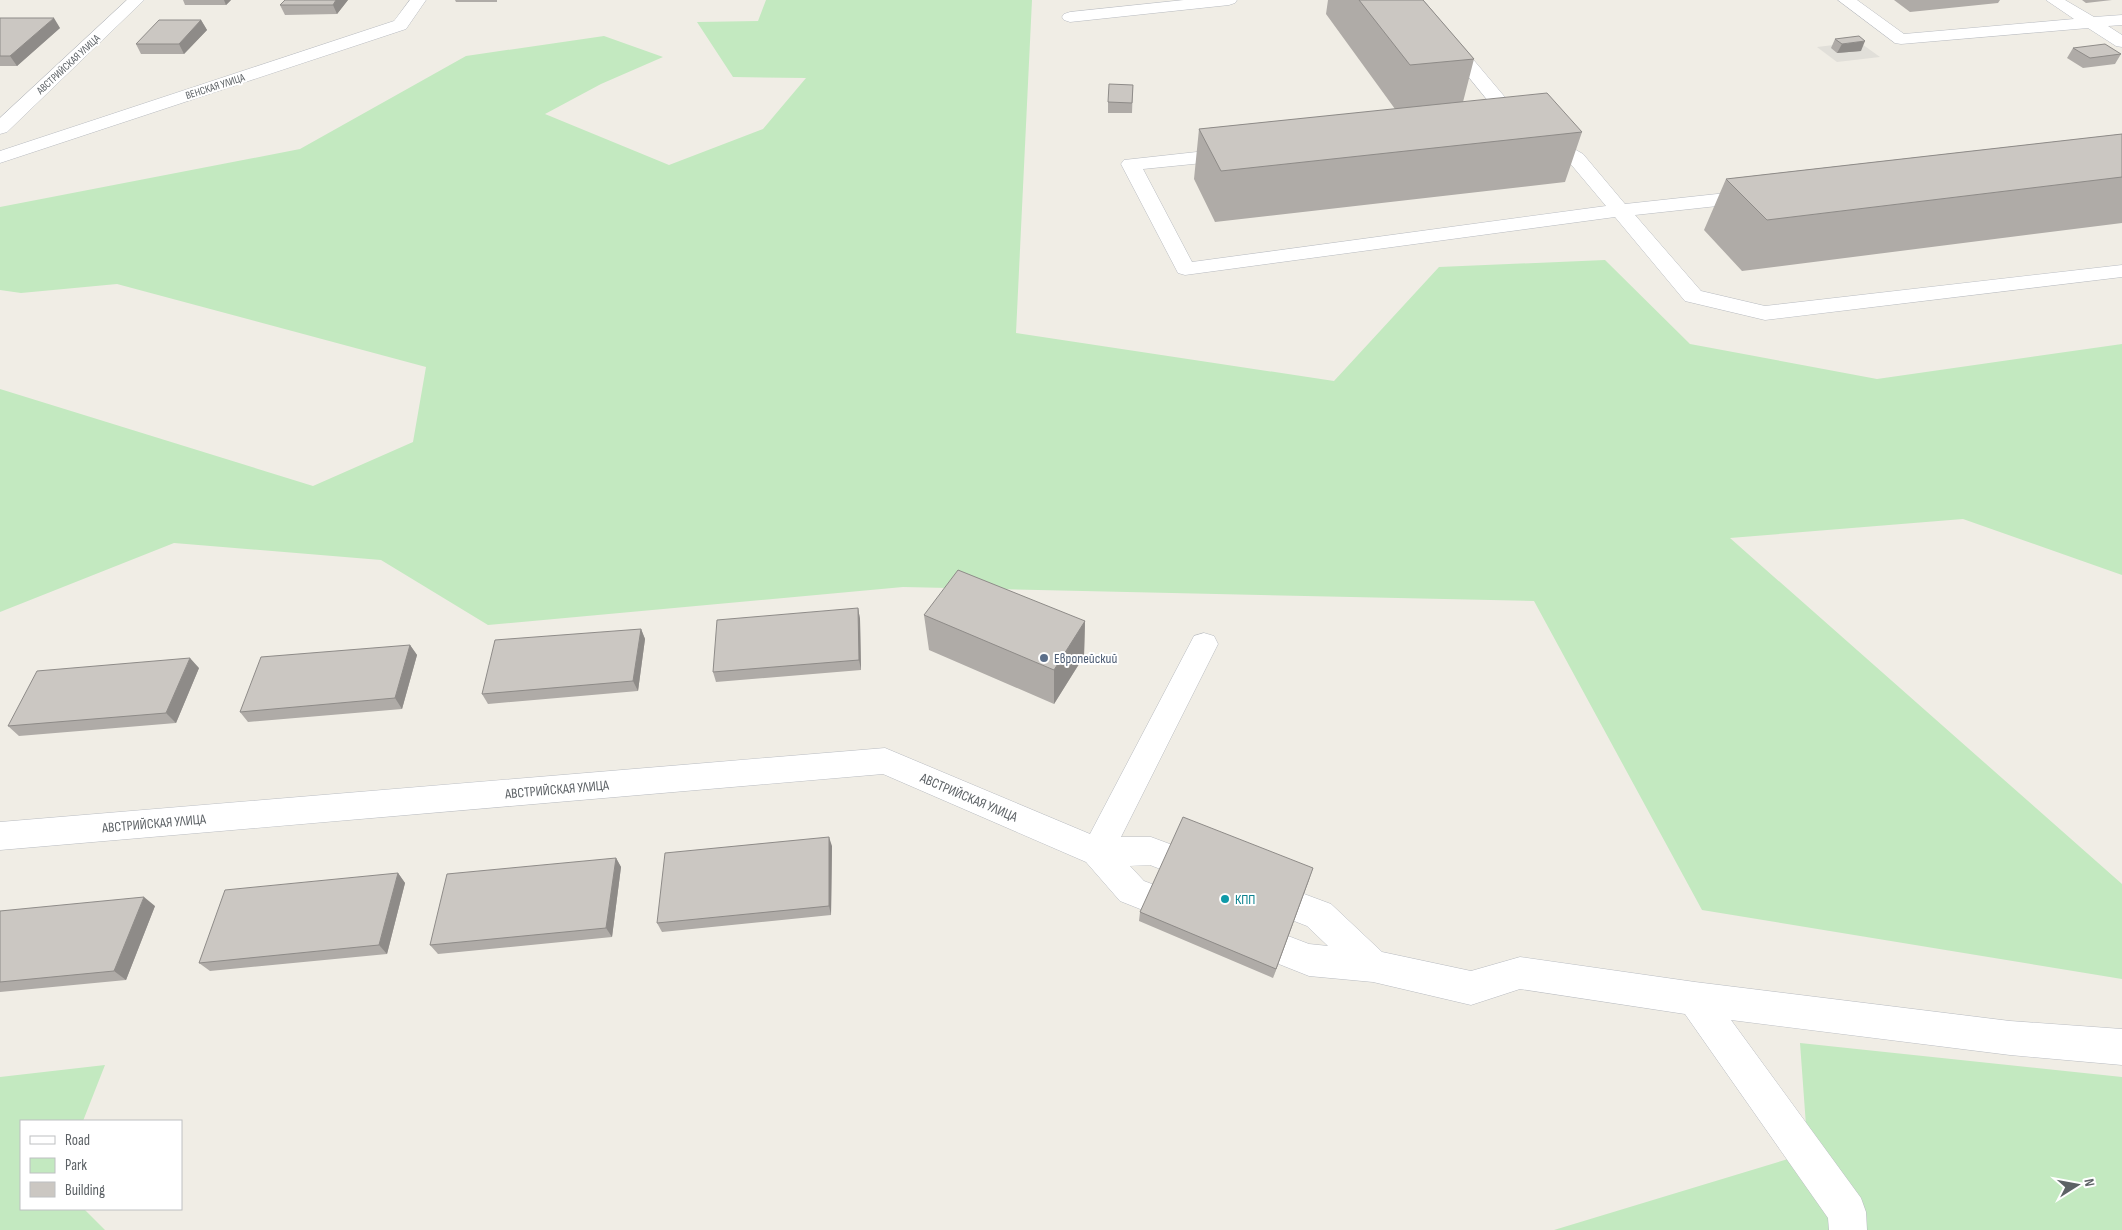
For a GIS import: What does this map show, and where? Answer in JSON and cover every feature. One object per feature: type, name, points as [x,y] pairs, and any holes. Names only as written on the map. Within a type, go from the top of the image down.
[{"type":"street","name":"АВСТРИЙСКАЯ УЛИЦА","points":[[0,128],[136,0]]},
{"type":"street","name":"ВЕНСКАЯ УЛИЦА","points":[[0,157],[400,25],[418,0]]},
{"type":"street","points":[[1070,16],[1229,0]]},
{"type":"street","points":[[1414,0],[1508,126],[1576,158],[1693,296],[1765,313],[2122,271]]},
{"type":"street","points":[[1846,0],[1901,39],[2122,20]]},
{"type":"street","points":[[2054,0],[2122,42]]},
{"type":"street","points":[[1250,152],[1131,164],[1185,269],[1621,210],[1769,194]]},
{"type":"street","points":[[1097,852],[1204,644]]},
{"type":"street","name":"АВСТРИЙСКАЯ УЛИЦА","points":[[0,836],[885,761],[1097,852]]},
{"type":"street","points":[[1097,852],[1151,851],[1319,915],[1373,966]]},
{"type":"street","points":[[1097,852],[1132,891],[1309,960],[1373,966],[1472,988],[1520,973],[1695,999],[2010,1038],[2122,1047]]},
{"type":"street","points":[[1695,999],[1847,1212],[1848,1230]]},
{"type":"shaded area","points":[[1859,42],[1880,57],[1837,62],[1817,47]]},
{"type":"green space","points":[[766,0],[1032,0],[1016,333],[1334,381],[1439,267],[1605,260],[1690,344],[1877,379],[2122,344],[2122,575],[1963,519],[1730,538],[2122,884],[2122,979],[1702,910],[1534,601],[903,587],[488,625],[381,560],[174,543],[0,612],[0,389],[313,486],[413,442],[426,367],[117,284],[21,293],[0,290],[0,207],[300,149],[466,56],[604,36],[663,57],[601,84],[545,114],[669,165],[763,129],[806,78],[733,77],[697,22],[758,21]]},
{"type":"green space","points":[[1800,1043],[2122,1077],[2122,1230],[1554,1230],[1808,1153]]},
{"type":"green space","points":[[105,1065],[83,1120],[20,1120],[20,1210],[85,1210],[105,1230],[0,1230],[0,1077]]},
{"type":"building","points":[[285,0],[336,0],[333,5],[280,5]]},
{"type":"building","points":[[1359,0],[1423,0],[1474,59],[1410,65]]},
{"type":"building","points":[[0,18],[54,18],[10,56],[0,56]]},
{"type":"building","points":[[159,20],[201,20],[179,44],[136,44]]},
{"type":"building","points":[[1859,36],[1865,41],[1842,44],[1835,39]]},
{"type":"building","points":[[2105,44],[2121,54],[2090,58],[2073,48]]},
{"type":"building","points":[[1109,84],[1133,85],[1132,103],[1108,102]]},
{"type":"building","points":[[1547,93],[1582,132],[1221,171],[1199,129]]},
{"type":"building","points":[[2122,134],[2122,177],[1767,220],[1726,179]]},
{"type":"building","points":[[958,570],[1085,621],[1054,670],[924,615]]},
{"type":"building","points":[[858,608],[859,660],[713,672],[717,620]]},
{"type":"building","points":[[641,629],[633,681],[482,694],[495,640]]},
{"type":"building","points":[[410,645],[395,698],[240,712],[261,657]]},
{"type":"building","points":[[190,658],[166,713],[8,726],[37,671]]},
{"type":"building","name":"КПП","points":[[1183,817],[1313,868],[1276,969],[1140,912]]},
{"type":"building","points":[[829,837],[829,906],[657,923],[665,853]]},
{"type":"building","points":[[616,858],[606,928],[430,945],[447,874]]},
{"type":"building","points":[[398,873],[379,945],[199,963],[225,890]]},
{"type":"building","points":[[144,897],[114,971],[0,982],[0,911]]},
{"type":"place","name":"Европейский","points":[[1044,658]]},
{"type":"place","name":"КПП","points":[[1225,899]]}]
